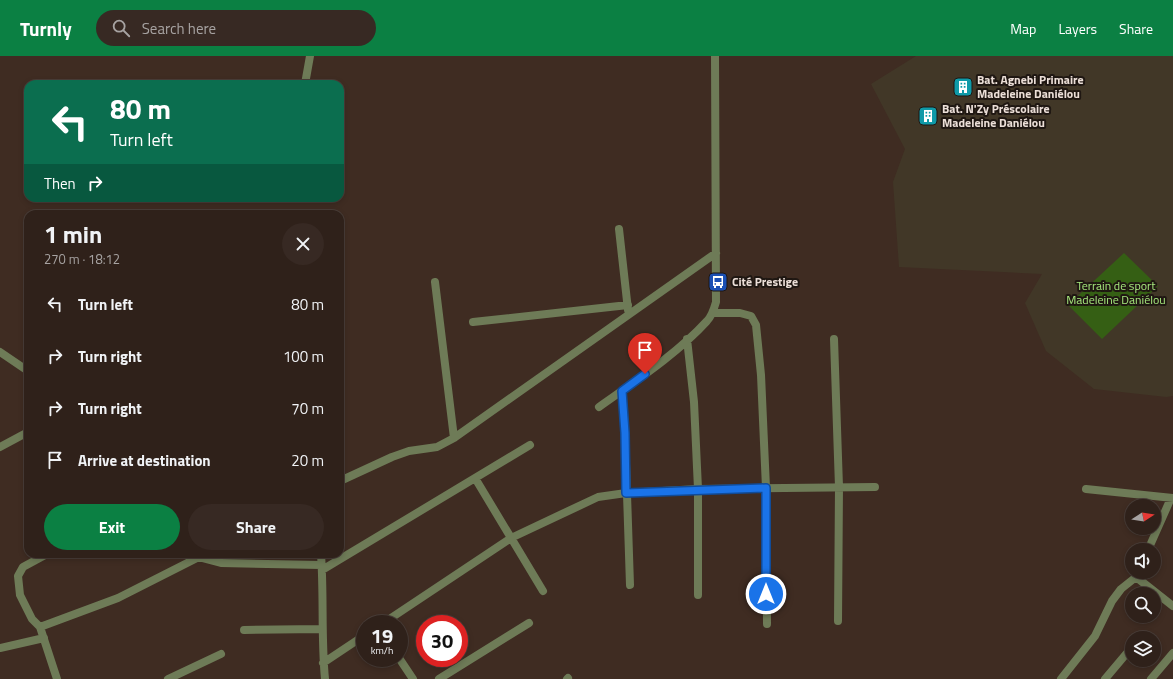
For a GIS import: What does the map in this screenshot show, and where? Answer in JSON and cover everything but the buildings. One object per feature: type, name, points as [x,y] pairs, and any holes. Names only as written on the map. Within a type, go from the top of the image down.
[{"type":"street","points":[[306,80],[310,56]]},
{"type":"street","points":[[599,408],[668,357],[707,321],[713,313],[716,302],[715,56]]},
{"type":"street","points":[[619,229],[629,315]]},
{"type":"street","points":[[344,479],[392,457],[409,451],[437,447],[454,438],[716,254]]},
{"type":"street","points":[[436,282],[454,438]]},
{"type":"street","points":[[473,322],[628,305]]},
{"type":"street","points":[[713,313],[740,313],[751,316],[756,325],[761,375],[766,488],[766,624]]},
{"type":"street","points":[[687,339],[694,402],[698,490],[698,594]]},
{"type":"street","points":[[834,339],[839,487],[838,621]]},
{"type":"street","points":[[0,352],[24,368]]},
{"type":"street","points":[[622,391],[625,433],[630,585]]},
{"type":"street","points":[[0,447],[24,434]]},
{"type":"street","points":[[344,554],[530,445]]},
{"type":"street","points":[[475,478],[543,591]]},
{"type":"street","points":[[396,615],[511,538],[598,497],[626,493],[698,490],[875,487]]},
{"type":"street","points":[[1086,489],[1172,498],[1151,543]]},
{"type":"street","points":[[40,558],[23,567],[18,576],[20,595],[32,619],[40,627],[57,679]]},
{"type":"street","points":[[40,627],[118,598],[197,558],[221,563],[322,567],[337,558]]},
{"type":"street","points":[[321,558],[323,663],[325,679]]},
{"type":"street","points":[[1060,679],[1095,636],[1112,601],[1121,589],[1132,579]]},
{"type":"street","points":[[1143,579],[1173,606]]},
{"type":"street","points":[[439,679],[529,623]]},
{"type":"street","points":[[244,630],[322,629]]},
{"type":"street","points":[[0,648],[44,638]]},
{"type":"street","points":[[323,663],[356,641]]},
{"type":"street","points":[[1151,679],[1173,653]]},
{"type":"street","points":[[168,679],[221,654]]},
{"type":"street","points":[[1105,679],[1125,655]]},
{"type":"street","points":[[405,667],[413,679]]},
{"type":"shaded area","points":[[916,56],[1173,56],[1173,396],[1166,397],[1094,389],[1046,351],[1025,303],[1042,274],[899,267],[893,182],[905,149],[871,84]]},
{"type":"green space","name":"Terrain de sport Madeleine Daniélou","points":[[1124,253],[1158,286],[1102,339],[1068,305]]},
{"type":"place","name":"Bat. Agnebi Primaire Madeleine Daniélou","points":[[963,87]]},
{"type":"place","name":"Bat. N'Zy Préscolaire Madeleine Daniélou","points":[[928,116]]},
{"type":"place","name":"Cité Prestige","points":[[718,282]]},
{"type":"route","points":[[645,374],[622,391],[625,433],[626,493],[766,488],[766,594]]}]
